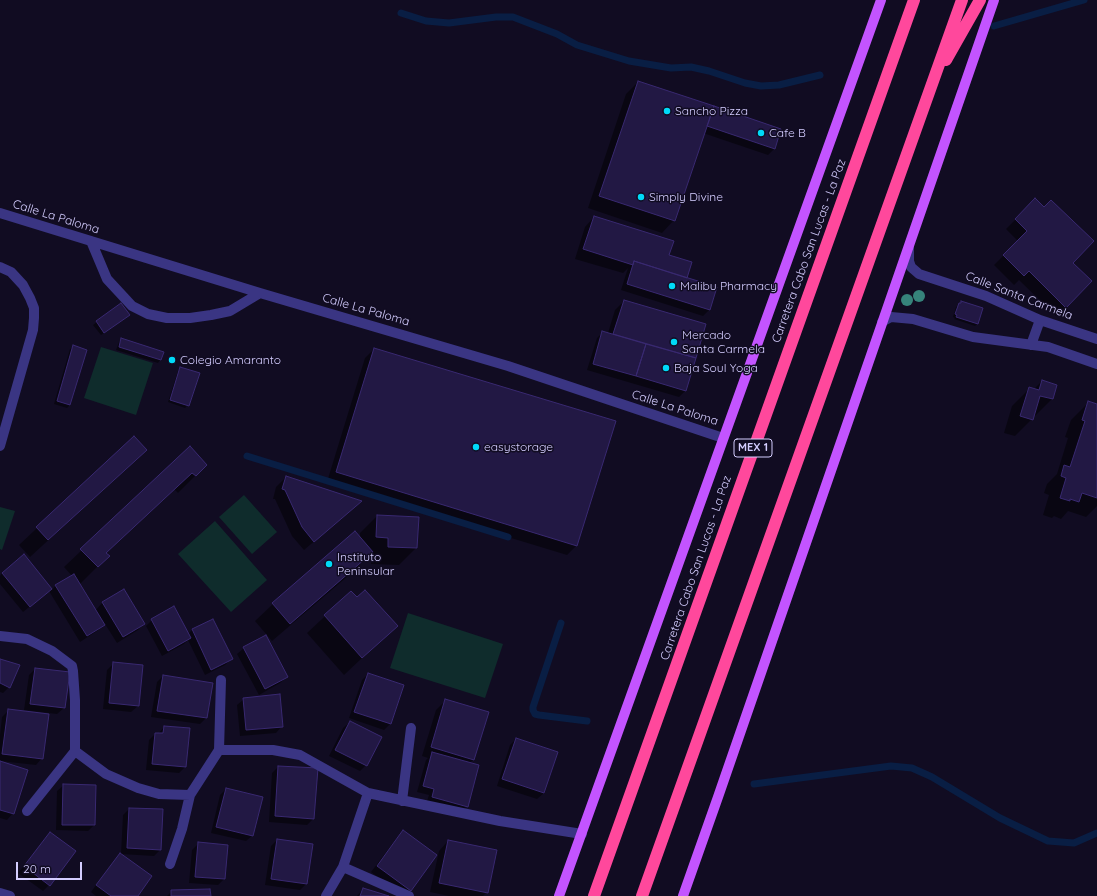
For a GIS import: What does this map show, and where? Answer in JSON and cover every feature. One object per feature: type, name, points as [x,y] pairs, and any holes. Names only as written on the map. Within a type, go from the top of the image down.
[{"type":"highway","name":"Carretera Cabo San Lucas - La Paz","points":[[594,896],[914,0]]},
{"type":"highway","points":[[642,896],[962,0]]},
{"type":"highway","points":[[930,89],[980,0]]},
{"type":"main road","points":[[559,896],[881,0]]},
{"type":"main road","points":[[683,896],[994,0]]},
{"type":"street","name":"Calle La Paloma","points":[[0,213],[260,293],[508,366],[723,438]]},
{"type":"street","points":[[91,241],[107,279],[132,306],[148,314],[167,318],[190,318],[211,315],[230,311],[260,293]]},
{"type":"street","name":"Calle Santa Carmela","points":[[909,244],[909,261],[911,267],[919,274],[986,296],[1040,320],[1097,339]]},
{"type":"street","points":[[0,267],[10,272],[23,285],[34,308],[33,330],[0,446]]},
{"type":"street","points":[[882,322],[891,317],[908,318],[973,337],[1048,347],[1097,364]]},
{"type":"street","points":[[1031,345],[1040,320]]},
{"type":"street","points":[[0,636],[27,640],[52,651],[72,666],[73,671],[75,700],[75,751],[27,811]]},
{"type":"street","points":[[170,864],[182,829],[190,795],[219,750],[221,680]]},
{"type":"street","points":[[402,801],[411,728]]},
{"type":"street","points":[[219,750],[273,750],[300,755],[368,793],[500,821],[582,834]]},
{"type":"street","points":[[75,751],[106,774],[138,788],[159,794],[190,795]]},
{"type":"street","points":[[326,896],[343,867],[368,793]]},
{"type":"street","points":[[343,867],[409,896]]},
{"type":"street","points":[[0,893],[10,896]]},
{"type":"green space","points":[[101,347],[153,363],[136,415],[84,398]]},
{"type":"green space","points":[[244,495],[277,532],[252,554],[219,517]]},
{"type":"green space","points":[[0,507],[15,511],[2,550],[0,549]]},
{"type":"green space","points":[[215,521],[267,580],[231,612],[178,554]]},
{"type":"green space","points":[[408,613],[503,644],[485,698],[390,668]]},
{"type":"building","points":[[638,81],[714,106],[675,221],[599,196]]},
{"type":"building","points":[[714,106],[781,129],[775,149],[707,126]]},
{"type":"building","points":[[1035,198],[1044,207],[1051,200],[1094,241],[1073,263],[1092,281],[1066,308],[1029,271],[1024,276],[1003,255],[1027,231],[1015,219]]},
{"type":"building","points":[[594,216],[674,241],[669,255],[692,262],[687,278],[634,261],[633,265],[583,249]]},
{"type":"building","name":"Malibu Pharmacy","points":[[634,261],[717,287],[710,310],[627,284]]},
{"type":"building","points":[[624,300],[706,324],[696,358],[613,334]]},
{"type":"building","points":[[961,301],[983,308],[978,324],[956,317],[957,315],[955,314]]},
{"type":"building","points":[[121,303],[130,315],[104,333],[96,321]]},
{"type":"building","points":[[602,331],[646,344],[636,376],[593,364]]},
{"type":"building","points":[[121,338],[164,352],[161,360],[119,347]]},
{"type":"building","name":"Baja Soul Yoga","points":[[646,344],[696,358],[686,391],[636,376]]},
{"type":"building","points":[[73,345],[87,350],[70,405],[57,401]]},
{"type":"building","name":"easystorage","points":[[374,348],[616,421],[577,546],[336,472]]},
{"type":"building","points":[[180,367],[200,373],[189,406],[170,400]]},
{"type":"building","points":[[1042,380],[1057,385],[1053,399],[1040,396],[1033,420],[1020,416],[1029,387],[1039,390]]},
{"type":"building","points":[[1088,401],[1097,404],[1097,498],[1082,493],[1079,502],[1070,499],[1070,501],[1060,498],[1066,478],[1061,476],[1064,465],[1070,467],[1085,421],[1082,420]]},
{"type":"building","points":[[134,436],[147,450],[48,540],[36,527]]},
{"type":"building","points":[[190,446],[207,465],[196,476],[192,473],[106,553],[110,556],[98,567],[80,549]]},
{"type":"building","points":[[286,476],[362,501],[314,542],[302,527],[285,490],[282,489]]},
{"type":"building","points":[[377,515],[419,517],[417,548],[388,547],[388,538],[376,537]]},
{"type":"building","name":"Instituto Peninsular","points":[[355,531],[373,552],[290,624],[272,603]]},
{"type":"building","points":[[24,554],[52,589],[30,607],[2,573]]},
{"type":"building","points":[[74,574],[105,625],[87,636],[55,585]]},
{"type":"building","points":[[124,589],[145,624],[123,637],[102,602]]},
{"type":"building","points":[[365,590],[398,626],[362,658],[324,615],[351,591],[357,597]]},
{"type":"building","points":[[174,606],[191,638],[168,651],[151,619]]},
{"type":"building","points":[[213,619],[233,659],[211,670],[192,629]]},
{"type":"building","points":[[266,635],[288,677],[265,689],[243,647]]},
{"type":"building","points":[[0,659],[20,665],[10,688],[0,683]]},
{"type":"building","points":[[113,662],[143,665],[139,706],[109,703]]},
{"type":"building","points":[[35,668],[70,672],[65,708],[30,704]]},
{"type":"building","points":[[368,673],[404,685],[391,724],[354,712]]},
{"type":"building","points":[[163,675],[213,683],[207,718],[157,711]]},
{"type":"building","points":[[280,694],[283,727],[246,730],[243,698]]},
{"type":"building","points":[[445,699],[489,712],[474,760],[431,747]]},
{"type":"building","points":[[8,709],[49,714],[43,759],[2,754]]},
{"type":"building","points":[[350,721],[382,737],[367,766],[335,750]]},
{"type":"building","points":[[164,726],[190,728],[186,767],[152,764],[155,733],[163,733]]},
{"type":"building","points":[[516,738],[558,752],[544,793],[502,779]]},
{"type":"building","points":[[432,752],[479,765],[468,807],[432,797],[434,789],[423,786]]},
{"type":"building","points":[[0,761],[28,770],[14,814],[0,810]]},
{"type":"building","points":[[278,766],[318,768],[314,819],[275,816]]},
{"type":"building","points":[[63,784],[96,785],[95,825],[62,825]]},
{"type":"building","points":[[226,788],[263,797],[253,836],[216,827]]},
{"type":"building","points":[[129,808],[163,809],[161,850],[127,848]]},
{"type":"building","points":[[403,830],[437,855],[411,891],[377,866]]},
{"type":"building","points":[[50,832],[76,851],[50,886],[24,866]]},
{"type":"building","points":[[277,839],[313,844],[307,884],[271,879]]},
{"type":"building","points":[[448,840],[497,850],[488,893],[439,883]]},
{"type":"building","points":[[198,842],[228,845],[225,879],[195,877]]},
{"type":"building","points":[[120,853],[152,876],[138,896],[111,896],[96,885]]},
{"type":"building","points":[[363,888],[389,896],[360,896]]},
{"type":"building","points":[[210,889],[211,896],[171,896],[171,890]]},
{"type":"waterway","points":[[994,26],[1084,0]]},
{"type":"waterway","points":[[401,13],[426,21],[449,23],[496,17],[513,17],[557,34],[577,45],[629,61],[671,68],[691,67],[709,71],[745,83],[761,86],[779,85],[820,75]]},
{"type":"waterway","points":[[247,456],[508,537]]},
{"type":"waterway","points":[[561,623],[533,710],[535,714],[539,715],[587,721]]},
{"type":"waterway","points":[[754,784],[891,766],[912,768],[932,777],[1000,818],[1048,841],[1074,843],[1097,833]]},
{"type":"place","name":"Sancho Pizza","points":[[667,111]]},
{"type":"place","name":"Cafe B","points":[[761,133]]},
{"type":"place","name":"Simply Divine","points":[[641,197]]},
{"type":"place","name":"Malibu Pharmacy","points":[[672,286]]},
{"type":"place","name":"Mercado Santa Carmela","points":[[674,342]]},
{"type":"place","name":"Colegio Amaranto","points":[[172,360]]},
{"type":"place","name":"Baja Soul Yoga","points":[[666,368]]},
{"type":"place","name":"easystorage","points":[[476,447]]},
{"type":"place","name":"Instituto Peninsular","points":[[329,564]]}]
